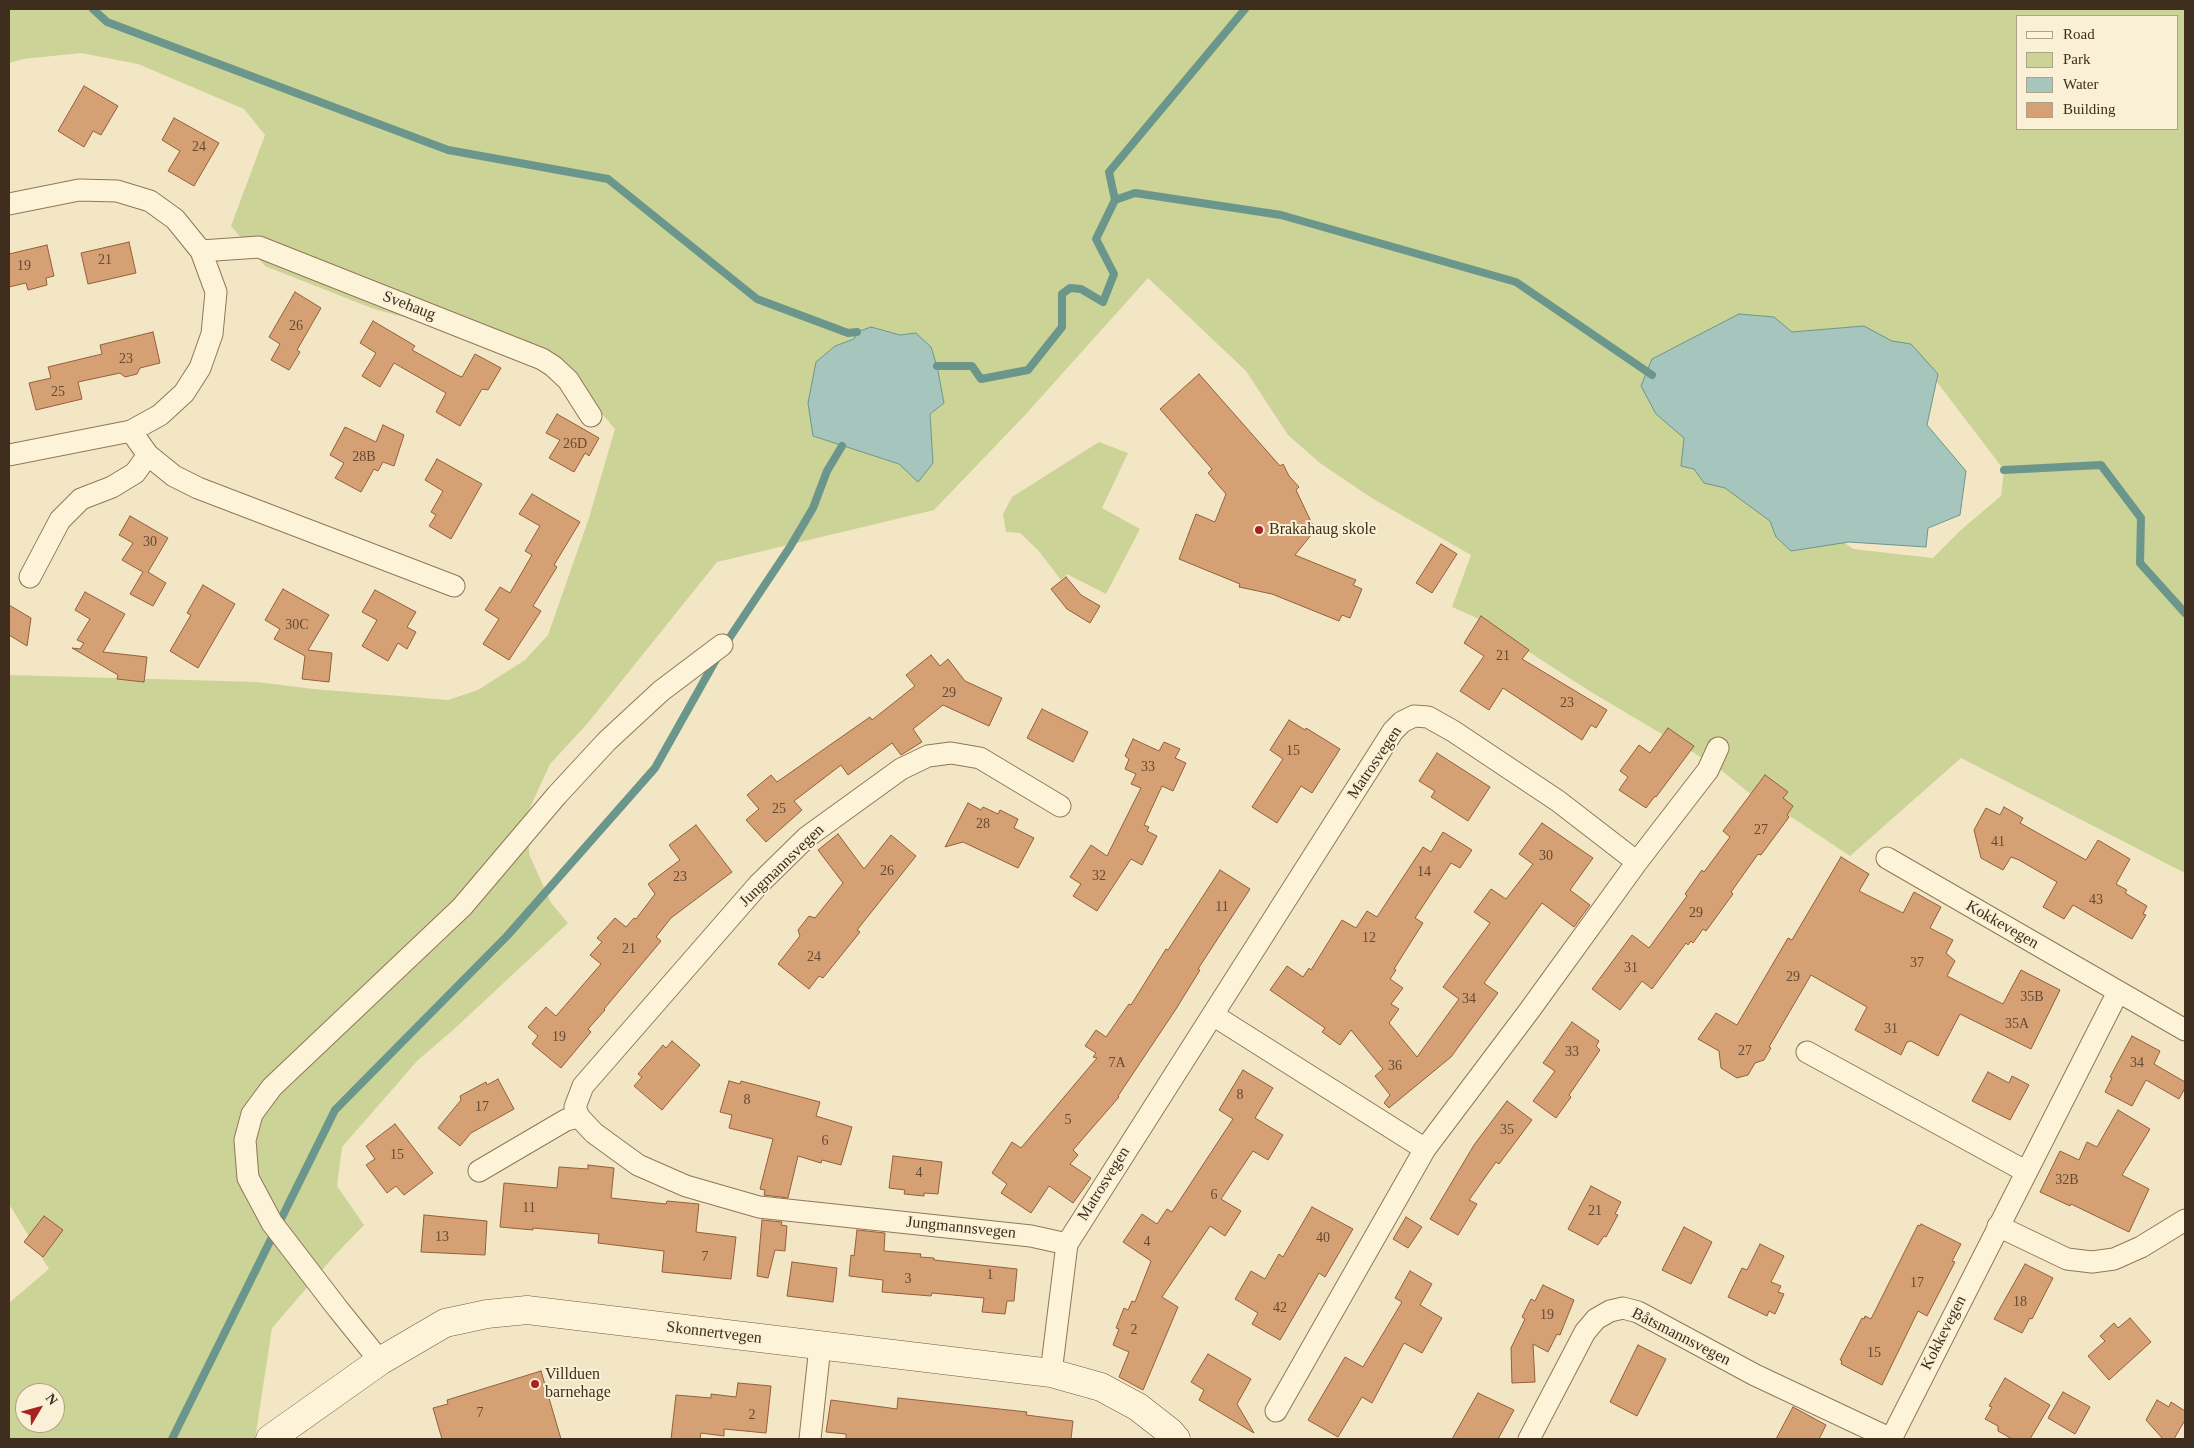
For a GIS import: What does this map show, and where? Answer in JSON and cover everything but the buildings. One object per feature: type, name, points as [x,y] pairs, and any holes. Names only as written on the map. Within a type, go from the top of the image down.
[{"type":"street","points":[[9,204],[79,190],[117,191],[150,201],[175,219],[201,251],[216,292],[212,334],[200,368],[184,393],[160,415],[131,431],[9,455]]},
{"type":"street","name":"Svehaug","points":[[201,251],[259,247],[542,359],[568,380],[590,416]]},
{"type":"street","points":[[131,431],[148,455],[174,476],[198,488],[454,586]]},
{"type":"street","points":[[30,577],[60,520],[81,499],[112,487],[135,473],[148,455]]},
{"type":"street","points":[[380,1361],[272,1222],[248,1178],[245,1140],[252,1114],[272,1087],[462,907],[557,795],[607,741],[649,702],[722,644]]},
{"type":"street","name":"Matrosvegen","points":[[1051,1374],[1067,1244],[1393,731],[1402,722],[1414,716],[1428,717],[1453,731],[1558,801],[1637,862]]},
{"type":"street","points":[[1276,1411],[1425,1149],[1529,1011],[1637,862],[1708,770],[1718,748]]},
{"type":"street","name":"Jungmannsvegen","points":[[1060,806],[980,758],[951,753],[928,756],[901,769],[807,838],[759,884],[583,1086],[575,1107],[579,1117],[594,1133],[638,1165],[686,1186],[759,1206],[1031,1236],[1067,1244]]},
{"type":"street","name":"Kokkevegen","points":[[1887,858],[2185,1030]]},
{"type":"street","name":"Kokkevegen","points":[[1891,1439],[2025,1171],[2118,992]]},
{"type":"street","points":[[1213,1015],[1425,1149]]},
{"type":"street","points":[[1807,1052],[2025,1171]]},
{"type":"street","points":[[478,1171],[566,1120],[579,1117]]},
{"type":"street","points":[[1998,1226],[2067,1259],[2092,1262],[2114,1259],[2185,1220]]},
{"type":"street","name":"Båtsmannsvegen","points":[[1528,1439],[1585,1332],[1596,1319],[1610,1311],[1623,1308],[1638,1312],[1755,1375],[1891,1439]]},
{"type":"street","name":"Skonnertvegen","points":[[270,1439],[380,1361],[445,1323],[487,1314],[527,1310],[1051,1374],[1101,1387],[1138,1407],[1176,1439]]},
{"type":"street","points":[[810,1439],[820,1346]]},
{"type":"green space","points":[[9,9],[2185,9],[2185,873],[1961,758],[1850,856],[1796,820],[1748,792],[1716,766],[1591,692],[1475,617],[1452,607],[1471,555],[1370,497],[1320,463],[1288,435],[1246,371],[1148,278],[1026,414],[934,510],[717,562],[587,724],[550,764],[528,812],[529,854],[551,903],[568,923],[452,1031],[418,1060],[342,1147],[337,1186],[364,1225],[336,1254],[272,1328],[255,1439],[9,1439],[9,1303],[49,1269],[9,1204],[9,675],[258,682],[313,689],[448,700],[478,690],[525,660],[548,635],[589,518],[615,429],[579,387],[548,360],[374,309],[265,266],[231,226],[265,135],[244,109],[138,64],[81,53],[23,59],[9,63]],"holes":[[[871,327],[900,335],[916,333],[931,347],[937,366],[944,403],[930,414],[933,463],[899,464],[813,436],[835,346],[854,339]],[[1921,361],[2004,470],[2001,496],[1962,529],[1933,558],[1853,549],[1813,520]]]},
{"type":"green space","points":[[1099,442],[1128,453],[1102,508],[1140,529],[1106,594],[1067,574],[1061,580],[1038,550],[1020,533],[1006,532],[1003,514],[1012,497]]},
{"type":"water","points":[[1739,314],[1774,317],[1792,332],[1864,326],[1892,341],[1911,344],[1938,374],[1927,425],[1966,471],[1960,515],[1928,528],[1926,547],[1849,542],[1791,551],[1776,537],[1770,521],[1725,488],[1704,483],[1694,469],[1681,466],[1684,438],[1656,414],[1641,386],[1652,359]]},
{"type":"water","points":[[871,327],[900,335],[916,333],[931,347],[937,366],[944,403],[930,414],[933,463],[918,482],[899,464],[813,436],[808,403],[816,362],[835,346],[854,339],[857,332]]},
{"type":"waterway","points":[[93,9],[107,22],[448,150],[608,179],[757,299],[848,333],[857,332]]},
{"type":"waterway","points":[[1115,200],[1109,172],[1245,9]]},
{"type":"waterway","points":[[937,366],[972,366],[981,379],[1028,370],[1062,327],[1062,294],[1070,288],[1081,289],[1103,302],[1114,274],[1096,239],[1115,200],[1135,193],[1281,215],[1516,282],[1652,375]]},
{"type":"waterway","points":[[724,646],[790,547],[813,508],[827,471],[842,446]]},
{"type":"waterway","points":[[2004,470],[2101,465],[2141,518],[2140,563],[2185,613]]},
{"type":"waterway","points":[[172,1439],[335,1110],[507,936],[655,768],[718,656]]},
{"type":"place","name":"Brakahaug skole","points":[[1259,530]]},
{"type":"place","name":"Villduen barnehage","points":[[535,1384]]}]
